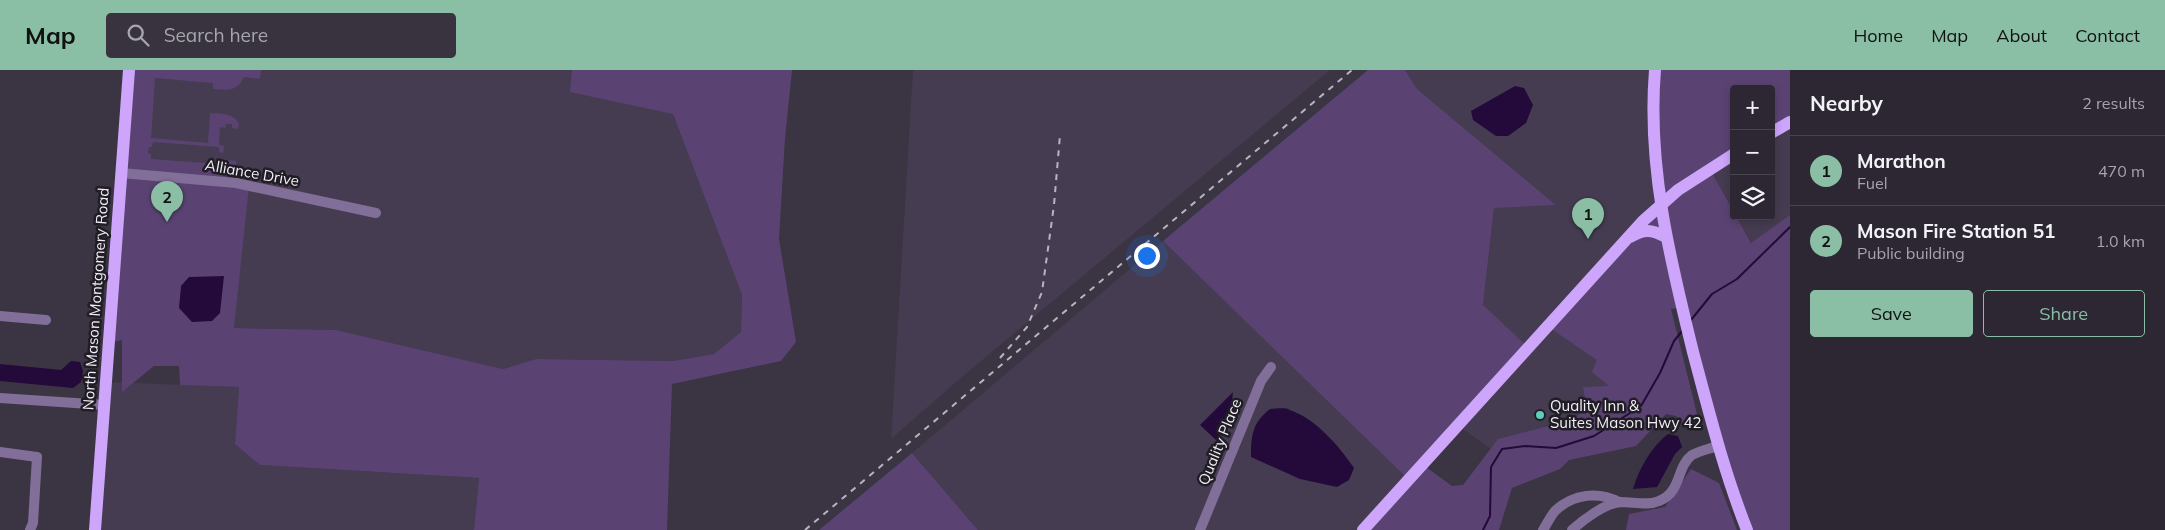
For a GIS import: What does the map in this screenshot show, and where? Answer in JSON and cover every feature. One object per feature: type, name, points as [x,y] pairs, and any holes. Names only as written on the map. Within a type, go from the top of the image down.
[{"type":"main road","name":"North Mason Montgomery Road","points":[[95,530],[129,70]]},
{"type":"main road","points":[[1654,70],[1654,130],[1660,205],[1666,236],[1717,446],[1747,530]]},
{"type":"main road","points":[[1775,131],[1790,122]]},
{"type":"main road","points":[[1363,530],[1623,241],[1660,205],[1701,174],[1730,156]]},
{"type":"main road","points":[[1623,241],[1644,231],[1654,230],[1666,236]]},
{"type":"street","name":"Alliance Drive","points":[[121,173],[236,183],[376,213]]},
{"type":"street","points":[[0,316],[46,320]]},
{"type":"street","name":"Quality Place","points":[[1200,530],[1262,381],[1271,367]]},
{"type":"street","points":[[0,398],[105,405]]},
{"type":"street","points":[[1543,530],[1556,510],[1580,497],[1606,495],[1619,502],[1646,503],[1660,501],[1677,486],[1681,472],[1691,456],[1717,446]]},
{"type":"street","points":[[0,452],[37,457],[34,522],[30,530]]},
{"type":"street","points":[[1572,530],[1589,516],[1619,502]]},
{"type":"shaded area","points":[[129,70],[792,70],[785,138],[673,114],[742,295],[741,333],[714,354],[673,361],[536,359],[503,369],[336,330],[234,328],[248,186],[121,173]]},
{"type":"shaded area","points":[[129,70],[261,70],[260,79],[244,77],[235,88],[228,90],[213,89],[213,83],[155,78],[151,138],[208,143],[210,113],[231,116],[239,124],[238,129],[232,128],[232,124],[226,124],[225,128],[220,127],[219,145],[224,146],[223,153],[219,152],[219,147],[153,142],[152,147],[149,147],[148,153],[151,154],[151,159],[220,164],[221,159],[236,161],[236,167],[222,181],[249,186],[234,328],[336,330],[503,369],[536,359],[673,361],[714,354],[741,332],[742,295],[673,114],[570,92],[572,70],[792,70],[785,138],[779,239],[796,342],[781,361],[672,384],[667,530],[474,530],[479,478],[260,465],[235,444],[239,387],[180,385],[179,366],[154,366],[122,392],[122,340],[109,343]]},
{"type":"shaded area","points":[[913,70],[1330,70],[963,376],[891,439]]},
{"type":"shaded area","points":[[1368,70],[1405,70],[1417,89],[1556,205],[1494,208],[1483,305],[1528,347],[1422,464],[1452,486],[1463,485],[1498,439],[1576,419],[1586,403],[1583,387],[1609,386],[1592,372],[1597,360],[1547,326],[1660,205],[1655,70],[1790,70],[1790,123],[1775,132],[1775,85],[1730,85],[1730,157],[1710,169],[1730,205],[1730,220],[1738,220],[1751,243],[1790,215],[1790,530],[1750,530],[1682,307],[1671,309],[1699,422],[1689,431],[1676,416],[1666,414],[1636,446],[1569,460],[1560,469],[1512,488],[1499,530],[1363,530],[1408,479],[1163,241]]},
{"type":"shaded area","points":[[1405,70],[1655,70],[1660,205],[1597,360],[1610,387],[1586,403],[1576,419],[1499,439],[1491,449],[1457,425],[1483,306],[1494,208],[1555,204],[1417,89]]},
{"type":"shaded area","points":[[1515,86],[1524,88],[1533,105],[1526,123],[1508,136],[1496,136],[1473,120],[1471,111]]},
{"type":"shaded area","points":[[1790,122],[1790,215],[1752,244],[1738,220],[1775,220],[1775,131]]},
{"type":"shaded area","points":[[1730,156],[1730,205],[1710,168]]},
{"type":"shaded area","points":[[1163,241],[1409,479],[1363,530],[978,530],[912,453]]},
{"type":"shaded area","points":[[224,276],[220,313],[212,321],[192,322],[179,308],[181,286],[189,277]]},
{"type":"shaded area","points":[[71,361],[80,362],[83,371],[81,382],[73,388],[0,381],[0,364],[61,370]]},
{"type":"shaded area","points":[[106,382],[239,387],[235,444],[260,465],[479,478],[474,530],[95,530]]},
{"type":"shaded area","points":[[1233,392],[1231,411],[1217,441],[1200,425]]},
{"type":"shaded area","points":[[1283,408],[1300,414],[1326,434],[1354,468],[1349,480],[1337,487],[1300,479],[1251,457],[1251,443],[1254,430],[1259,419],[1270,409]]},
{"type":"shaded area","points":[[1668,434],[1678,436],[1682,447],[1675,454],[1657,487],[1633,489],[1646,459],[1656,445]]},
{"type":"shaded area","points":[[912,453],[978,530],[819,530]]},
{"type":"shaded area","points":[[1691,469],[1719,483],[1737,530],[1626,530],[1629,514],[1665,507]]},
{"type":"waterway","points":[[1691,320],[1712,294],[1737,279],[1790,227]]},
{"type":"waterway","points":[[1483,530],[1490,516],[1491,467],[1502,449],[1525,446],[1556,448],[1594,436],[1641,406],[1660,373],[1674,341],[1683,330]]},
{"type":"railway","points":[[805,530],[1352,70]]},
{"type":"railway","points":[[1000,358],[1027,327],[1042,292],[1054,205],[1060,135]]},
{"type":"place","name":"Mason Fire Station 51","points":[[167,222]]},
{"type":"place","name":"Marathon","points":[[1588,239]]},
{"type":"place","name":"Quality Inn & Suites Mason Hwy 42","points":[[1540,415]]}]
